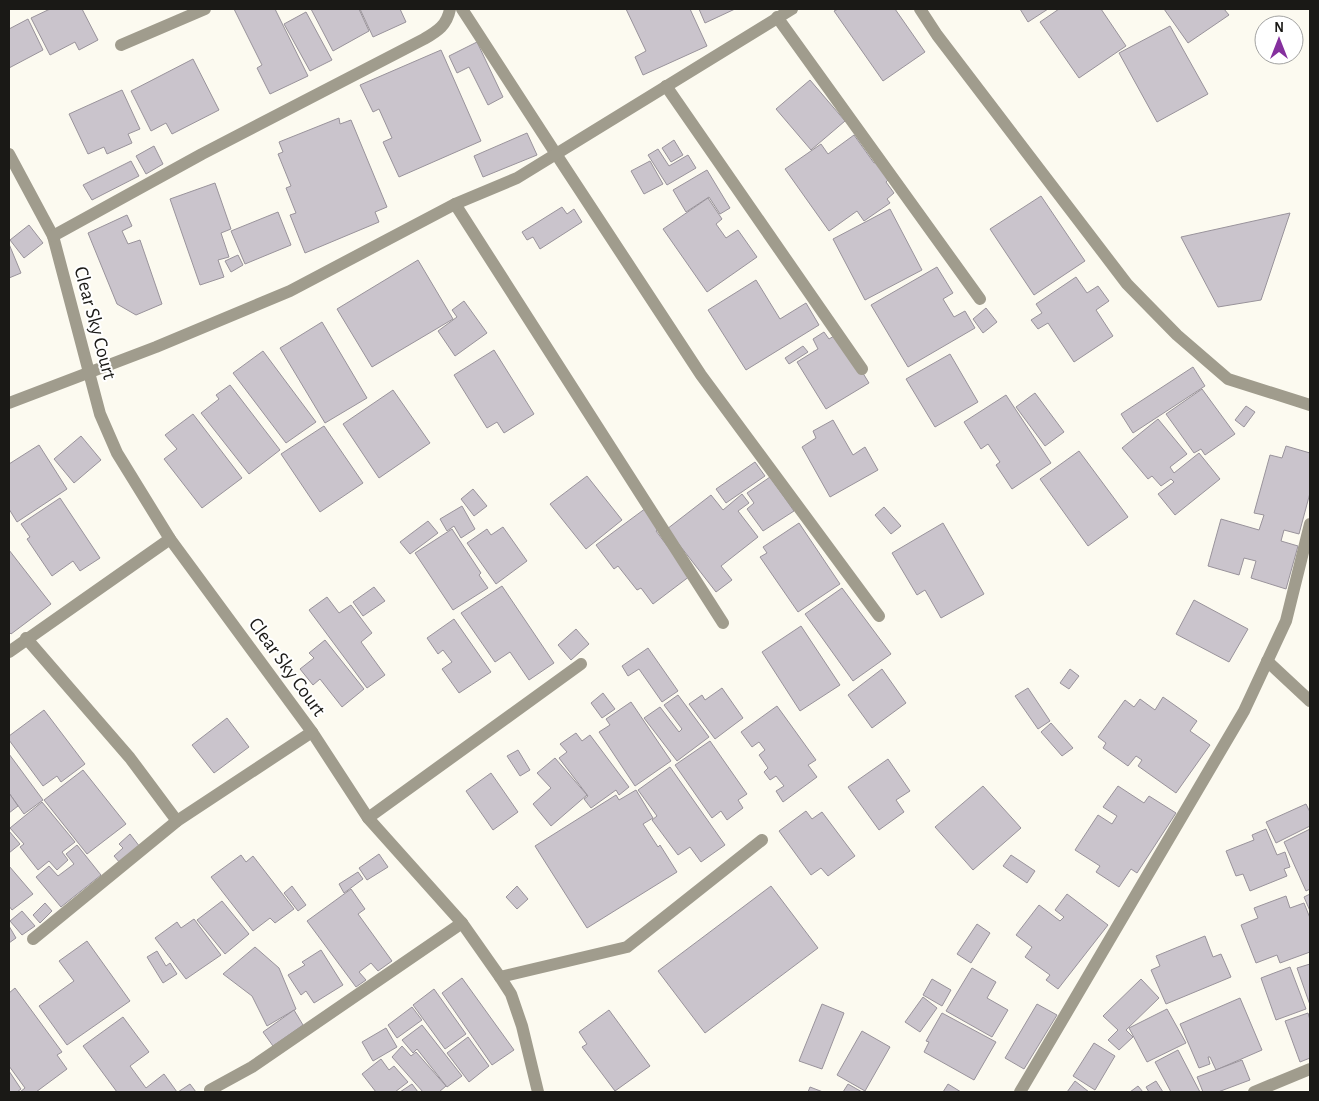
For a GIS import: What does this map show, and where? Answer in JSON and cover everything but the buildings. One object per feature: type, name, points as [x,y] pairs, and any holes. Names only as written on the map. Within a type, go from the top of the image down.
[{"type":"street","points":[[121,45],[205,9]]},
{"type":"street","points":[[53,236],[202,154],[424,39],[439,30],[448,19],[450,9]]},
{"type":"street","points":[[462,9],[701,375],[879,616]]},
{"type":"street","points":[[9,403],[89,373],[290,291],[456,204],[517,178],[792,9]]},
{"type":"street","points":[[920,9],[1127,284],[1177,335],[1228,379],[1310,405]]},
{"type":"street","points":[[777,17],[980,299]]},
{"type":"street","points":[[666,86],[862,369]]},
{"type":"street","name":"Clear Sky Court","points":[[9,154],[53,236],[100,414],[117,453],[170,540],[312,732],[368,818],[462,923],[500,977],[511,994],[522,1026],[538,1092]]},
{"type":"street","points":[[456,204],[723,623]]},
{"type":"street","points":[[1020,1092],[1244,711],[1286,621],[1310,524]]},
{"type":"street","points":[[9,652],[26,638],[170,540]]},
{"type":"street","points":[[26,638],[130,758],[177,821]]},
{"type":"street","points":[[1267,661],[1310,701]]},
{"type":"street","points":[[368,818],[581,664]]},
{"type":"street","points":[[33,939],[177,821],[312,732]]},
{"type":"street","points":[[500,977],[627,947],[762,840]]},
{"type":"street","points":[[210,1090],[252,1067],[462,923]]},
{"type":"street","points":[[1254,1092],[1310,1069]]}]
